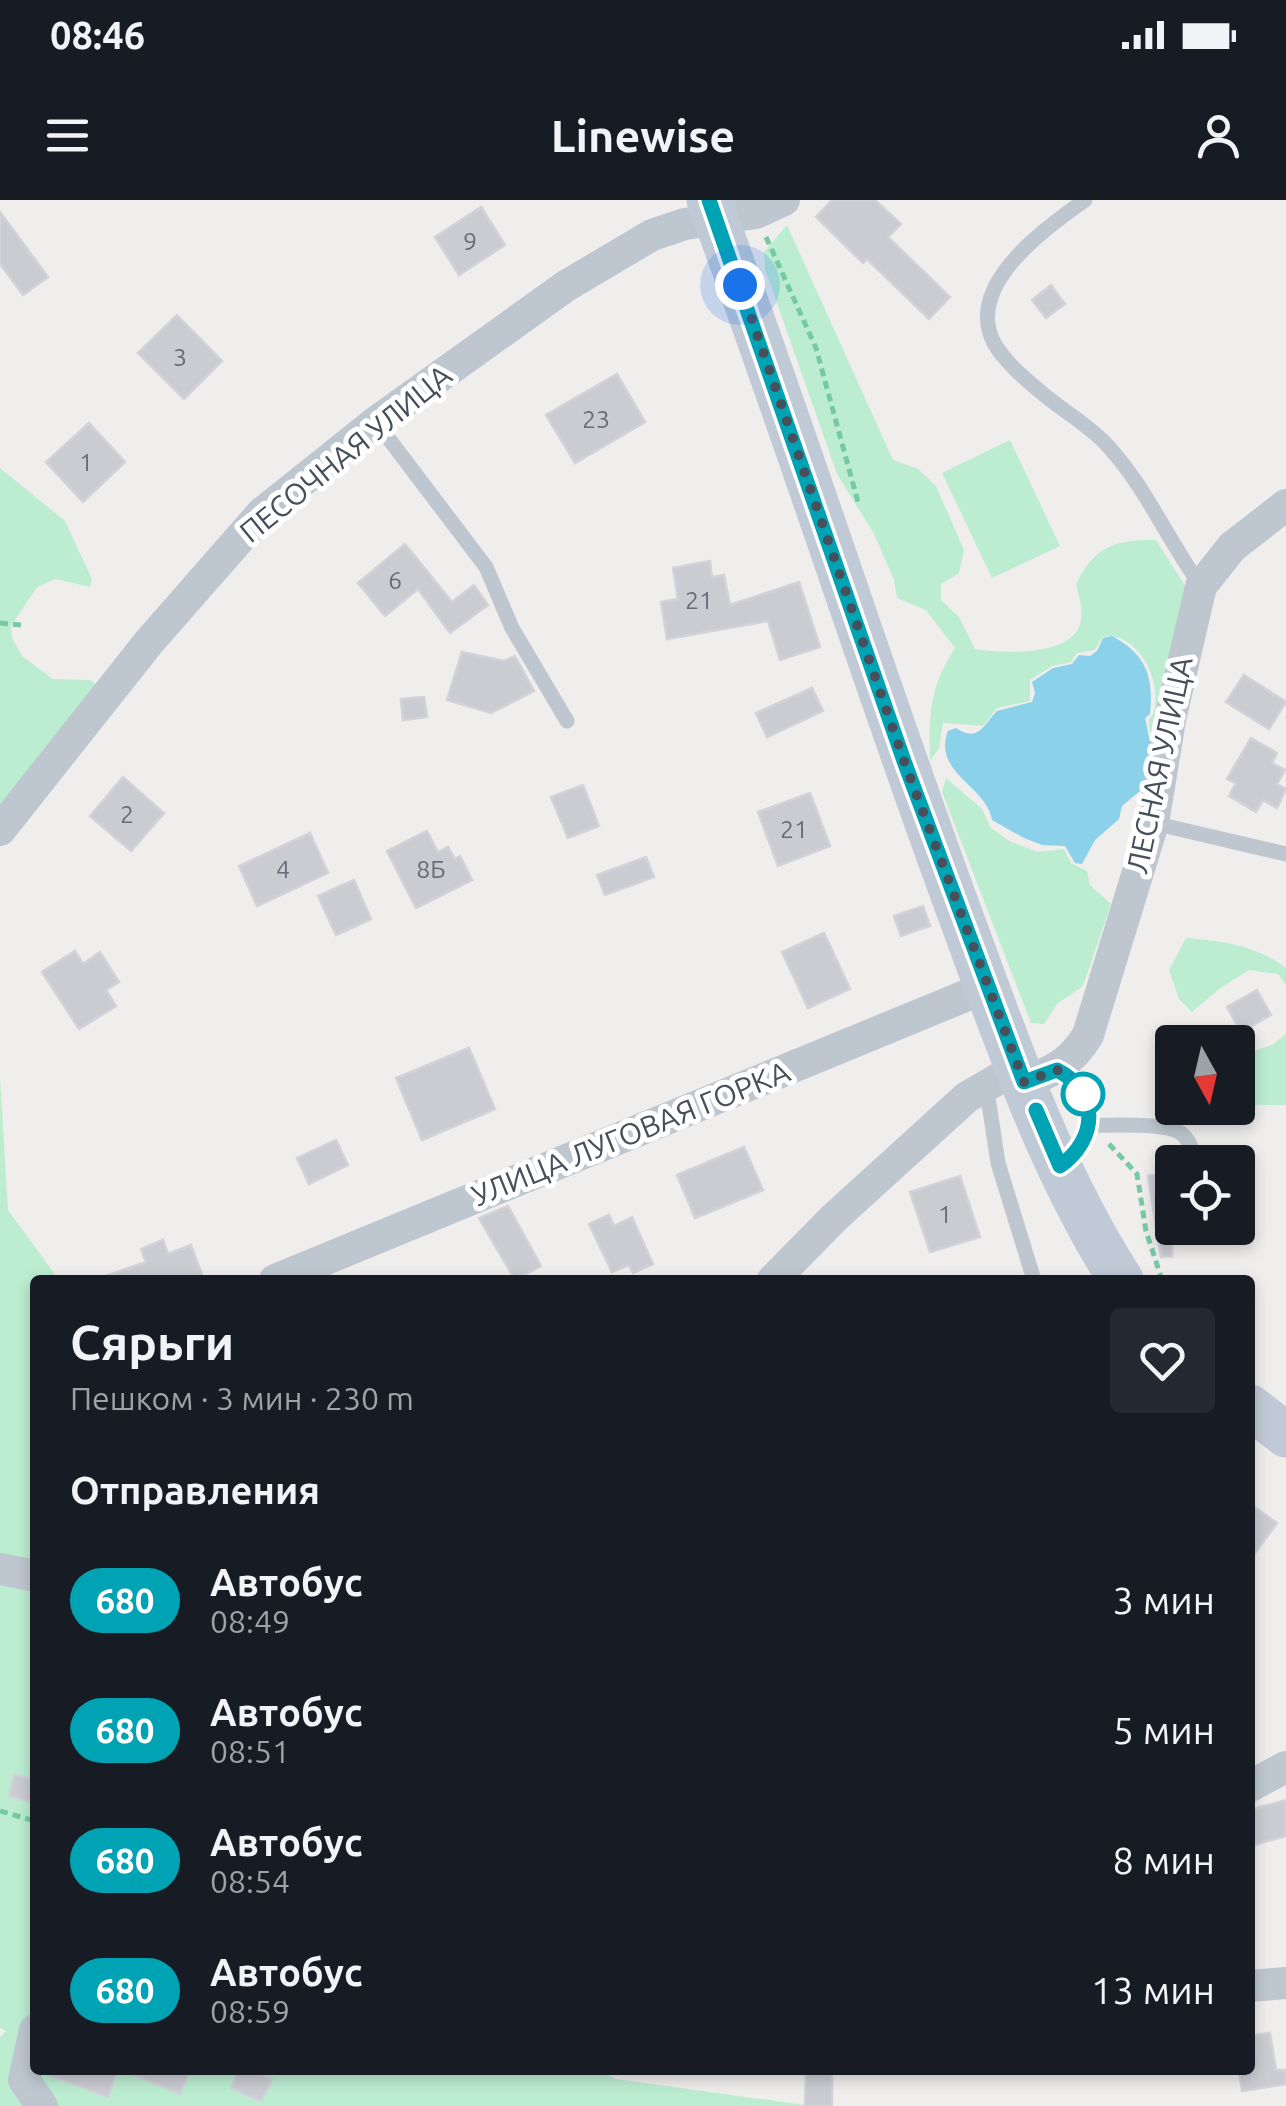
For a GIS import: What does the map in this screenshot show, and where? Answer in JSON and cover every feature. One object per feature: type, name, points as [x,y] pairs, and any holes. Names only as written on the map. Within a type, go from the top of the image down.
[{"type":"street","name":"ПЕСОЧНАЯ УЛИЦА","points":[[0,830],[79,727],[262,512],[376,422],[566,286],[638,243],[741,208]]},
{"type":"street","points":[[741,208],[904,761],[1022,1076],[1060,1166],[1118,1275]]},
{"type":"street","name":"ЛЕСНАЯ УЛИЦА","points":[[778,1275],[834,1216],[967,1097],[1077,1053],[1088,1035],[1154,823],[1170,720],[1201,586],[1232,547],[1286,505]]},
{"type":"street","name":"УЛИЦА ЛУГОВАЯ ГОРКА","points":[[287,1275],[987,987]]},
{"type":"street","points":[[1255,1411],[1286,1434]]},
{"type":"street","points":[[0,1569],[30,1575]]},
{"type":"street","points":[[1255,1784],[1286,1768]]},
{"type":"street","points":[[1255,1986],[1286,1983]]},
{"type":"lane","points":[[1084,200],[1035,239],[996,282],[988,320],[993,341],[1008,362],[1040,392],[1107,445],[1154,506],[1176,551],[1201,586]]},
{"type":"lane","points":[[376,422],[486,566],[512,628],[567,721]]},
{"type":"lane","points":[[1154,823],[1286,854]]},
{"type":"lane","points":[[1032,1275],[998,1163],[1022,1076],[1073,1078],[1083,1094],[1089,1125],[1085,1142],[1077,1154],[1060,1166]]},
{"type":"lane","points":[[1089,1125],[1165,1128],[1180,1133],[1191,1145]]},
{"type":"path","points":[[741,208],[816,348],[858,502]]},
{"type":"path","points":[[0,623],[11,626]]},
{"type":"path","points":[[0,631],[21,625]]},
{"type":"path","points":[[1109,1144],[1137,1174],[1146,1231],[1160,1275]]},
{"type":"path","points":[[0,1810],[30,1819]]},
{"type":"green space","points":[[787,225],[893,460],[918,469],[936,486],[964,550],[959,573],[941,584],[941,600],[959,617],[975,649],[1029,651],[1068,640],[1081,621],[1076,584],[1091,561],[1117,544],[1156,540],[1184,584],[1189,601],[1154,756],[1149,721],[1155,698],[1150,672],[1136,649],[1126,641],[1102,637],[1095,650],[1077,653],[1071,662],[1052,666],[1030,680],[1030,701],[997,708],[983,726],[943,723],[939,748],[930,761],[932,702],[955,648],[926,610],[897,598],[894,580],[874,534],[837,474],[765,269],[764,252]]},
{"type":"green space","points":[[1010,440],[1060,546],[992,578],[942,473]]},
{"type":"green space","points":[[0,468],[65,521],[92,579],[90,587],[56,579],[37,587],[11,626],[12,638],[22,656],[53,679],[90,680],[97,685],[0,812]]},
{"type":"green space","points":[[946,778],[982,809],[991,828],[1011,842],[1038,852],[1064,849],[1071,863],[1087,871],[1090,885],[1111,904],[1083,986],[1057,1004],[1044,1024],[1031,1023],[942,792]]},
{"type":"green space","points":[[1186,938],[1226,943],[1262,954],[1286,968],[1286,985],[1278,974],[1249,970],[1192,1012],[1179,999],[1169,970]]},
{"type":"green space","points":[[1286,1034],[1286,1105],[1255,1105],[1255,1050],[1272,1045]]},
{"type":"green space","points":[[0,1076],[8,1210],[55,1275],[30,1275],[30,2075],[608,2075],[812,2106],[0,2106],[0,2037],[6,2031],[0,2028]]},
{"type":"water","points":[[1112,636],[1133,651],[1149,678],[1150,714],[1145,718],[1151,747],[1146,786],[1122,806],[1119,819],[1095,840],[1082,864],[1075,863],[1065,846],[1042,845],[992,820],[981,798],[947,758],[945,745],[948,731],[956,728],[975,733],[997,711],[1032,702],[1032,682],[1053,668],[1072,664],[1079,655],[1090,656],[1103,638]]},
{"type":"building","points":[[832,200],[875,200],[901,224],[888,237],[950,297],[929,319],[816,217]]},
{"type":"building","points":[[481,207],[505,245],[459,275],[435,237]]},
{"type":"building","points":[[0,212],[48,277],[23,295],[0,264]]},
{"type":"building","points":[[1051,285],[1065,304],[1046,318],[1032,300]]},
{"type":"building","points":[[177,315],[222,361],[184,399],[138,353]]},
{"type":"building","points":[[617,374],[645,422],[575,463],[546,415]]},
{"type":"building","points":[[89,423],[125,462],[83,502],[46,462]]},
{"type":"building","points":[[405,544],[452,602],[474,585],[488,605],[450,633],[418,589],[385,616],[358,583]]},
{"type":"building","points":[[710,561],[712,577],[724,575],[730,605],[799,582],[820,647],[780,660],[768,621],[667,639],[661,602],[678,599],[673,568]]},
{"type":"building","points":[[462,652],[504,661],[515,656],[534,691],[491,713],[447,700]]},
{"type":"building","points":[[1244,675],[1286,702],[1269,729],[1226,702]]},
{"type":"building","points":[[812,688],[823,711],[767,737],[756,713]]},
{"type":"building","points":[[424,697],[427,717],[403,720],[401,699]]},
{"type":"building","points":[[1251,738],[1277,753],[1272,763],[1285,770],[1277,784],[1286,789],[1277,808],[1263,800],[1256,812],[1229,796],[1236,783],[1227,779]]},
{"type":"building","points":[[123,777],[164,813],[131,851],[90,816]]},
{"type":"building","points":[[583,785],[599,826],[568,838],[551,797]]},
{"type":"building","points":[[810,793],[830,846],[778,866],[758,812]]},
{"type":"building","points":[[427,831],[438,852],[448,847],[455,859],[460,856],[472,880],[416,908],[387,851]]},
{"type":"building","points":[[310,833],[328,873],[257,906],[239,866]]},
{"type":"building","points":[[646,857],[654,877],[605,895],[597,875]]},
{"type":"building","points":[[354,880],[371,919],[336,935],[318,896]]},
{"type":"building","points":[[923,906],[930,926],[901,936],[894,916]]},
{"type":"building","points":[[824,933],[850,989],[808,1008],[782,952]]},
{"type":"building","points":[[75,951],[83,964],[100,952],[119,982],[106,990],[116,1006],[79,1029],[42,972]]},
{"type":"building","points":[[1257,990],[1271,1015],[1253,1025],[1237,1025],[1227,1007]]},
{"type":"building","points":[[469,1048],[495,1109],[422,1140],[396,1078]]},
{"type":"building","points":[[336,1140],[348,1165],[309,1184],[297,1158]]},
{"type":"building","points":[[744,1147],[763,1190],[695,1218],[677,1175]]},
{"type":"building","points":[[1155,1175],[1155,1220],[1148,1176]]},
{"type":"building","points":[[960,1176],[980,1237],[930,1252],[910,1192]]},
{"type":"building","points":[[508,1206],[541,1266],[524,1275],[512,1275],[479,1218]]},
{"type":"building","points":[[609,1215],[614,1226],[632,1217],[653,1264],[633,1273],[629,1265],[612,1272],[589,1224]]},
{"type":"building","points":[[163,1240],[168,1254],[191,1245],[202,1275],[109,1275],[146,1262],[141,1249]]},
{"type":"building","points":[[1159,1245],[1172,1245],[1172,1256],[1161,1257]]},
{"type":"building","points":[[1255,1508],[1277,1523],[1255,1553]]},
{"type":"building","points":[[14,1774],[30,1779],[30,1802],[9,1796]]},
{"type":"building","points":[[1286,1800],[1286,1836],[1255,1845],[1255,1809]]},
{"type":"building","points":[[1270,2033],[1276,2070],[1286,2070],[1286,2084],[1242,2091],[1240,2075],[1255,2075],[1255,2035]]},
{"type":"building","points":[[49,2075],[116,2075],[108,2097]]},
{"type":"building","points":[[134,2075],[188,2075],[180,2094]]},
{"type":"building","points":[[237,2075],[262,2075],[272,2080],[261,2101],[231,2088]]},
{"type":"building","points":[[806,2075],[832,2075],[832,2106],[805,2106]]},
{"type":"bus line","name":"680","points":[[709,200],[904,761],[1024,1082],[1057,1070],[1073,1078],[1083,1094],[1089,1125],[1085,1142],[1077,1154],[1060,1166],[1036,1110]]},
{"type":"route","points":[[740,285],[904,761],[1024,1082],[1057,1070],[1073,1078],[1083,1094]]}]
